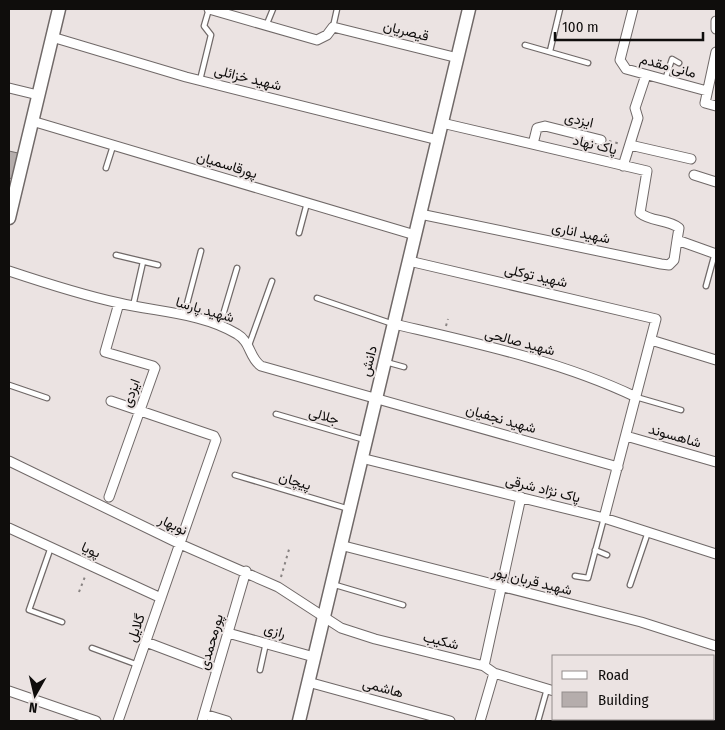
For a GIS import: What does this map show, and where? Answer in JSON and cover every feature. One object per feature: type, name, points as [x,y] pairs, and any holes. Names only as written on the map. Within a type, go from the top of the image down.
[{"type":"street","points":[[9,218],[11,196],[32,121],[59,9]]},
{"type":"street","points":[[209,9],[317,40],[327,35],[333,27]]},
{"type":"street","name":"دانش","points":[[299,721],[469,9]]},
{"type":"street","name":"مانی مقدم","points":[[633,9],[620,60],[626,69],[707,91]]},
{"type":"street","points":[[716,21],[716,29]]},
{"type":"street","name":"قیصریان","points":[[333,27],[458,58]]},
{"type":"street","name":"شهید خزائلی","points":[[52,37],[200,80],[438,140]]},
{"type":"street","points":[[716,52],[705,103],[716,106]]},
{"type":"street","points":[[624,166],[638,118],[635,108],[646,75]]},
{"type":"street","points":[[9,88],[38,95]]},
{"type":"street","name":"پورقاسمیان","points":[[32,121],[415,235]]},
{"type":"street","name":"پاک نهاد","points":[[442,123],[647,171],[640,213],[645,218],[674,224],[679,228],[677,240]]},
{"type":"street","name":"ایزدی","points":[[533,144],[537,128],[545,126],[601,140]]},
{"type":"street","points":[[630,145],[691,159]]},
{"type":"street","points":[[694,175],[716,182]]},
{"type":"street","name":"شهید اناری","points":[[420,214],[669,265],[674,260],[677,240]]},
{"type":"street","points":[[677,240],[716,253]]},
{"type":"street","name":"شهید توکلی","points":[[409,261],[656,319],[651,340]]},
{"type":"street","name":"شهید پارسا","points":[[9,271],[119,303],[184,316],[220,327],[238,334],[249,345],[254,361],[261,366],[376,397]]},
{"type":"street","name":"ایزدی","points":[[109,498],[155,367],[105,352],[119,303]]},
{"type":"street","name":"شهید صالحی","points":[[394,324],[563,368],[610,384],[636,397]]},
{"type":"street","points":[[604,518],[651,340],[716,360]]},
{"type":"street","name":"شهید نجفیان","points":[[376,397],[618,467]]},
{"type":"street","points":[[111,401],[139,412]]},
{"type":"street","name":"گلایل","points":[[118,721],[216,437],[139,412]]},
{"type":"street","name":"شاهسوند","points":[[626,436],[716,462]]},
{"type":"street","name":"پاک نژاد شرقی","points":[[361,458],[604,518],[716,554]]},
{"type":"street","name":"نوبهار","points":[[10,463],[180,544],[246,571],[278,587],[323,617]]},
{"type":"street","points":[[484,666],[521,497]]},
{"type":"street","name":"پویا","points":[[9,528],[161,598]]},
{"type":"street","name":"شهید قربان پور","points":[[340,545],[501,588],[641,622],[716,646]]},
{"type":"street","name":"پورمحمدی","points":[[203,718],[246,571]]},
{"type":"street","name":"شکیب","points":[[323,617],[341,628],[375,639],[484,666],[494,673],[551,690]]},
{"type":"street","name":"رازی","points":[[228,633],[314,657]]},
{"type":"street","points":[[146,642],[217,669]]},
{"type":"street","points":[[480,721],[494,673]]},
{"type":"street","name":"هاشمی","points":[[308,682],[450,721]]},
{"type":"street","points":[[9,691],[96,721]]},
{"type":"street","points":[[203,718],[227,721]]},
{"type":"lane","points":[[200,80],[211,35],[204,26],[209,9]]},
{"type":"lane","points":[[266,26],[273,9]]},
{"type":"lane","points":[[333,27],[337,9]]},
{"type":"lane","points":[[550,51],[560,9]]},
{"type":"lane","points":[[525,45],[588,63]]},
{"type":"lane","points":[[665,80],[672,59],[679,63]]},
{"type":"lane","points":[[106,168],[114,146]]},
{"type":"lane","points":[[300,232],[307,203]]},
{"type":"lane","points":[[184,316],[201,251]]},
{"type":"lane","points":[[706,286],[716,253]]},
{"type":"lane","points":[[116,255],[158,265]]},
{"type":"lane","points":[[133,306],[143,262]]},
{"type":"lane","points":[[220,327],[237,268]]},
{"type":"lane","points":[[249,345],[272,281]]},
{"type":"lane","points":[[317,298],[394,324]]},
{"type":"lane","points":[[384,362],[404,366]]},
{"type":"lane","points":[[9,386],[47,398]]},
{"type":"lane","points":[[636,397],[681,410]]},
{"type":"lane","name":"جلالی","points":[[276,414],[366,440]]},
{"type":"lane","name":"پیچان","points":[[235,475],[349,509]]},
{"type":"lane","points":[[575,576],[588,578],[604,518]]},
{"type":"lane","points":[[630,585],[648,532]]},
{"type":"lane","points":[[51,548],[29,610],[62,622]]},
{"type":"lane","points":[[596,550],[607,555]]},
{"type":"lane","points":[[331,584],[403,605]]},
{"type":"lane","points":[[260,670],[266,643]]},
{"type":"lane","points":[[92,648],[138,664]]},
{"type":"lane","points":[[538,721],[551,690]]},
{"type":"path","name":"ایزدی","points":[[601,140],[630,145]]},
{"type":"path","points":[[278,587],[290,546]]},
{"type":"path","points":[[79,592],[89,565]]},
{"type":"building","points":[[9,151],[18,153],[13,179],[9,178]]}]
